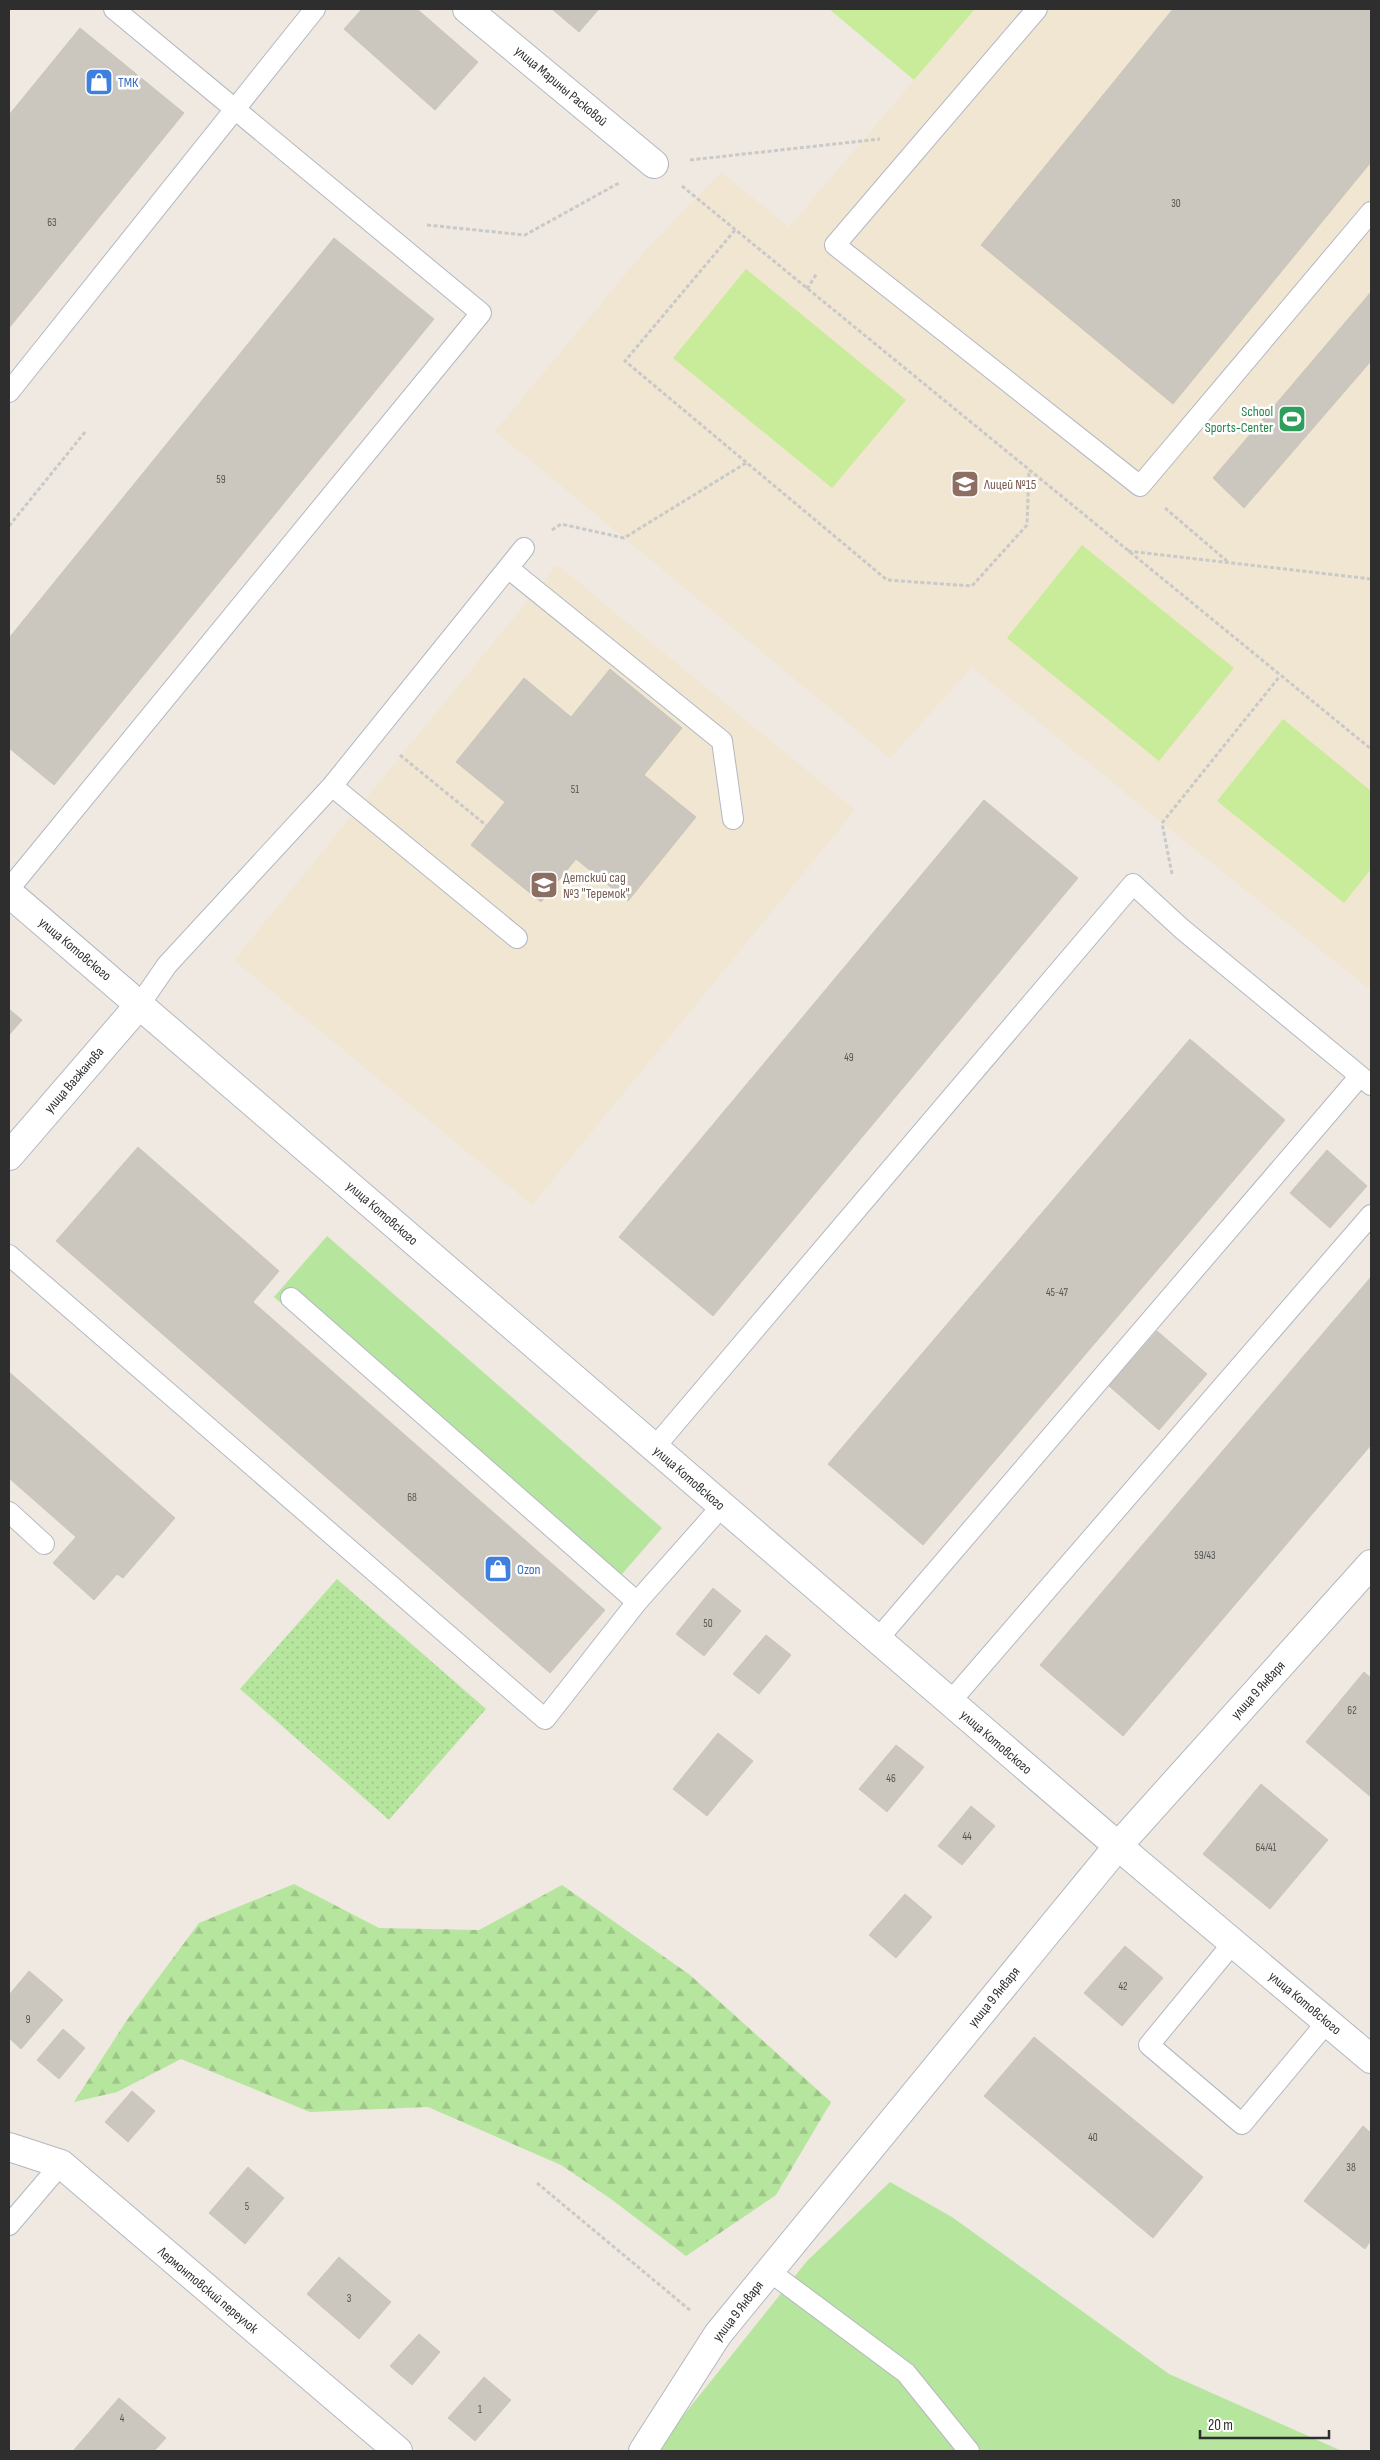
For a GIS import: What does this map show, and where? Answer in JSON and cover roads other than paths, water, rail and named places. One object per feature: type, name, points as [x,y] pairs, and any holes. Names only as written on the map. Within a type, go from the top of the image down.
[{"type":"street","name":"улица Марины Расковой","points":[[467,9],[654,164]]},
{"type":"street","name":"улица Котовского","points":[[9,891],[877,1640],[1371,2059]]},
{"type":"street","name":"улица Вагжанова","points":[[9,1156],[140,1004]]},
{"type":"street","name":"улица 9 Января","points":[[644,2451],[718,2334],[769,2271],[1118,1846],[1371,1564]]},
{"type":"street","name":"Лермонтовский переулок","points":[[9,2146],[61,2164],[398,2451]]},
{"type":"lane","points":[[9,891],[481,313],[114,9]]},
{"type":"lane","points":[[9,392],[315,9]]},
{"type":"lane","points":[[1037,9],[835,245],[1140,486],[1371,212]]},
{"type":"lane","points":[[140,1004],[168,965],[332,786],[524,548]]},
{"type":"lane","points":[[508,568],[722,741],[733,819]]},
{"type":"lane","points":[[332,786],[517,938]]},
{"type":"lane","points":[[654,1448],[1133,884],[1182,929],[1366,1080],[877,1640]]},
{"type":"lane","points":[[950,1702],[1371,1215]]},
{"type":"lane","points":[[9,1255],[545,1719],[637,1602],[722,1506]]},
{"type":"lane","points":[[291,1298],[637,1602]]},
{"type":"lane","points":[[9,1512],[44,1544]]},
{"type":"lane","points":[[1233,1943],[1149,2045],[1242,2124],[1327,2022]]},
{"type":"lane","points":[[9,2225],[61,2164]]},
{"type":"lane","points":[[769,2271],[906,2373],[969,2451]]},
{"type":"place","name":"ТМК","points":[[99,82]]},
{"type":"place","name":"School Sports-Center","points":[[1292,419]]},
{"type":"place","name":"Лицей №15","points":[[965,484]]},
{"type":"place","name":"Детский сад №3 \"Теремок\"","points":[[544,885]]},
{"type":"place","name":"Ozon","points":[[498,1569]]}]
